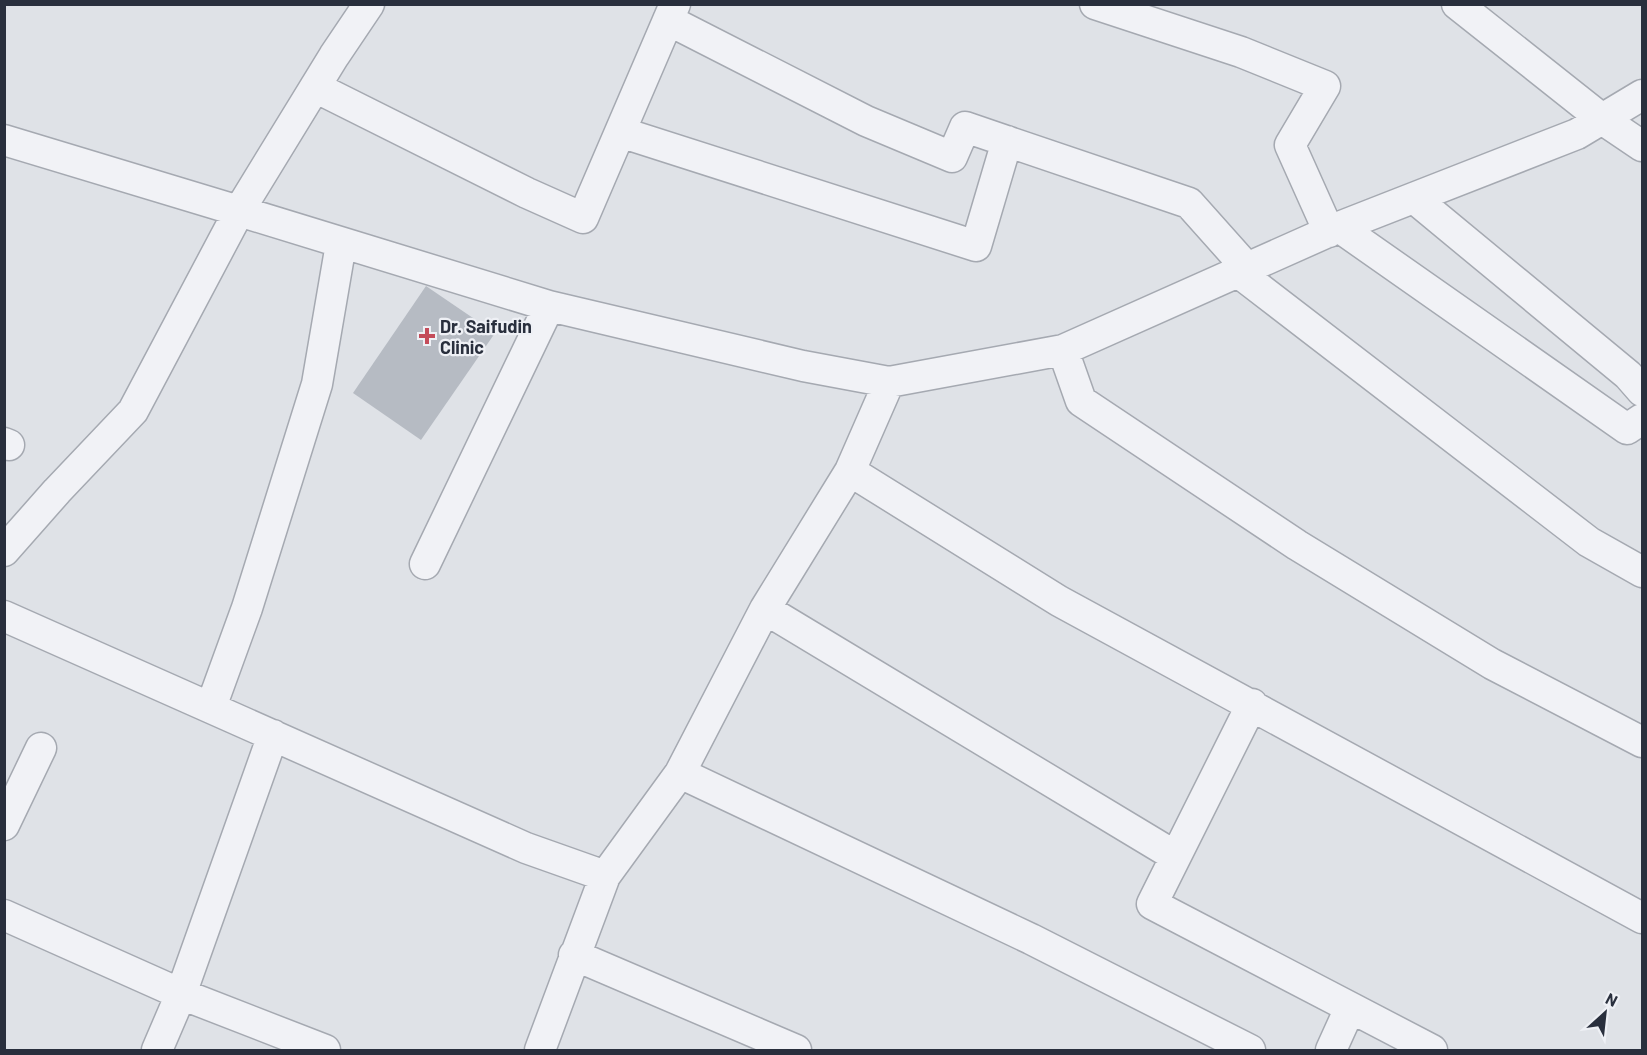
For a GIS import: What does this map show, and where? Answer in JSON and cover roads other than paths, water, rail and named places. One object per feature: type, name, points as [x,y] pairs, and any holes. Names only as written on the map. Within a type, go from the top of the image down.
[{"type":"street","points":[[4,551],[57,490],[133,411],[239,211],[369,4]]},
{"type":"street","points":[[1095,4],[1241,52],[1324,86],[1290,145],[1334,230],[1627,429],[1642,420]]},
{"type":"street","points":[[1457,4],[1602,119],[1642,146]]},
{"type":"street","points":[[315,87],[583,219],[672,12],[866,121],[952,157],[965,127],[1189,203],[1242,270],[1590,542],[1642,572]]},
{"type":"street","points":[[4,140],[549,306],[803,366],[889,382],[1063,350],[1334,230],[1577,134],[1642,95]]},
{"type":"street","points":[[620,132],[976,246],[1007,141]]},
{"type":"street","points":[[1414,198],[1628,375],[1642,391]]},
{"type":"street","points":[[211,707],[247,608],[318,384],[341,244]]},
{"type":"street","points":[[425,564],[549,306]]},
{"type":"street","points":[[1063,350],[1081,401],[1297,544],[1492,664],[1642,742]]},
{"type":"street","points":[[540,1050],[605,876],[680,773],[765,609],[850,471],[889,382]]},
{"type":"street","points":[[850,471],[1059,601],[1642,918]]},
{"type":"street","points":[[765,609],[1175,856]]},
{"type":"street","points":[[4,616],[526,848],[605,876]]},
{"type":"street","points":[[1252,704],[1152,904],[1432,1050]]},
{"type":"street","points":[[157,1050],[180,994],[273,735]]},
{"type":"street","points":[[4,825],[41,748]]},
{"type":"street","points":[[680,773],[1031,939],[1250,1050]]},
{"type":"street","points":[[4,915],[180,994],[325,1050]]},
{"type":"street","points":[[574,955],[796,1050]]},
{"type":"street","points":[[1330,1050],[1350,1008]]},
{"type":"place","name":"Dr. Saifudin Clinic","points":[[427,336]]}]
